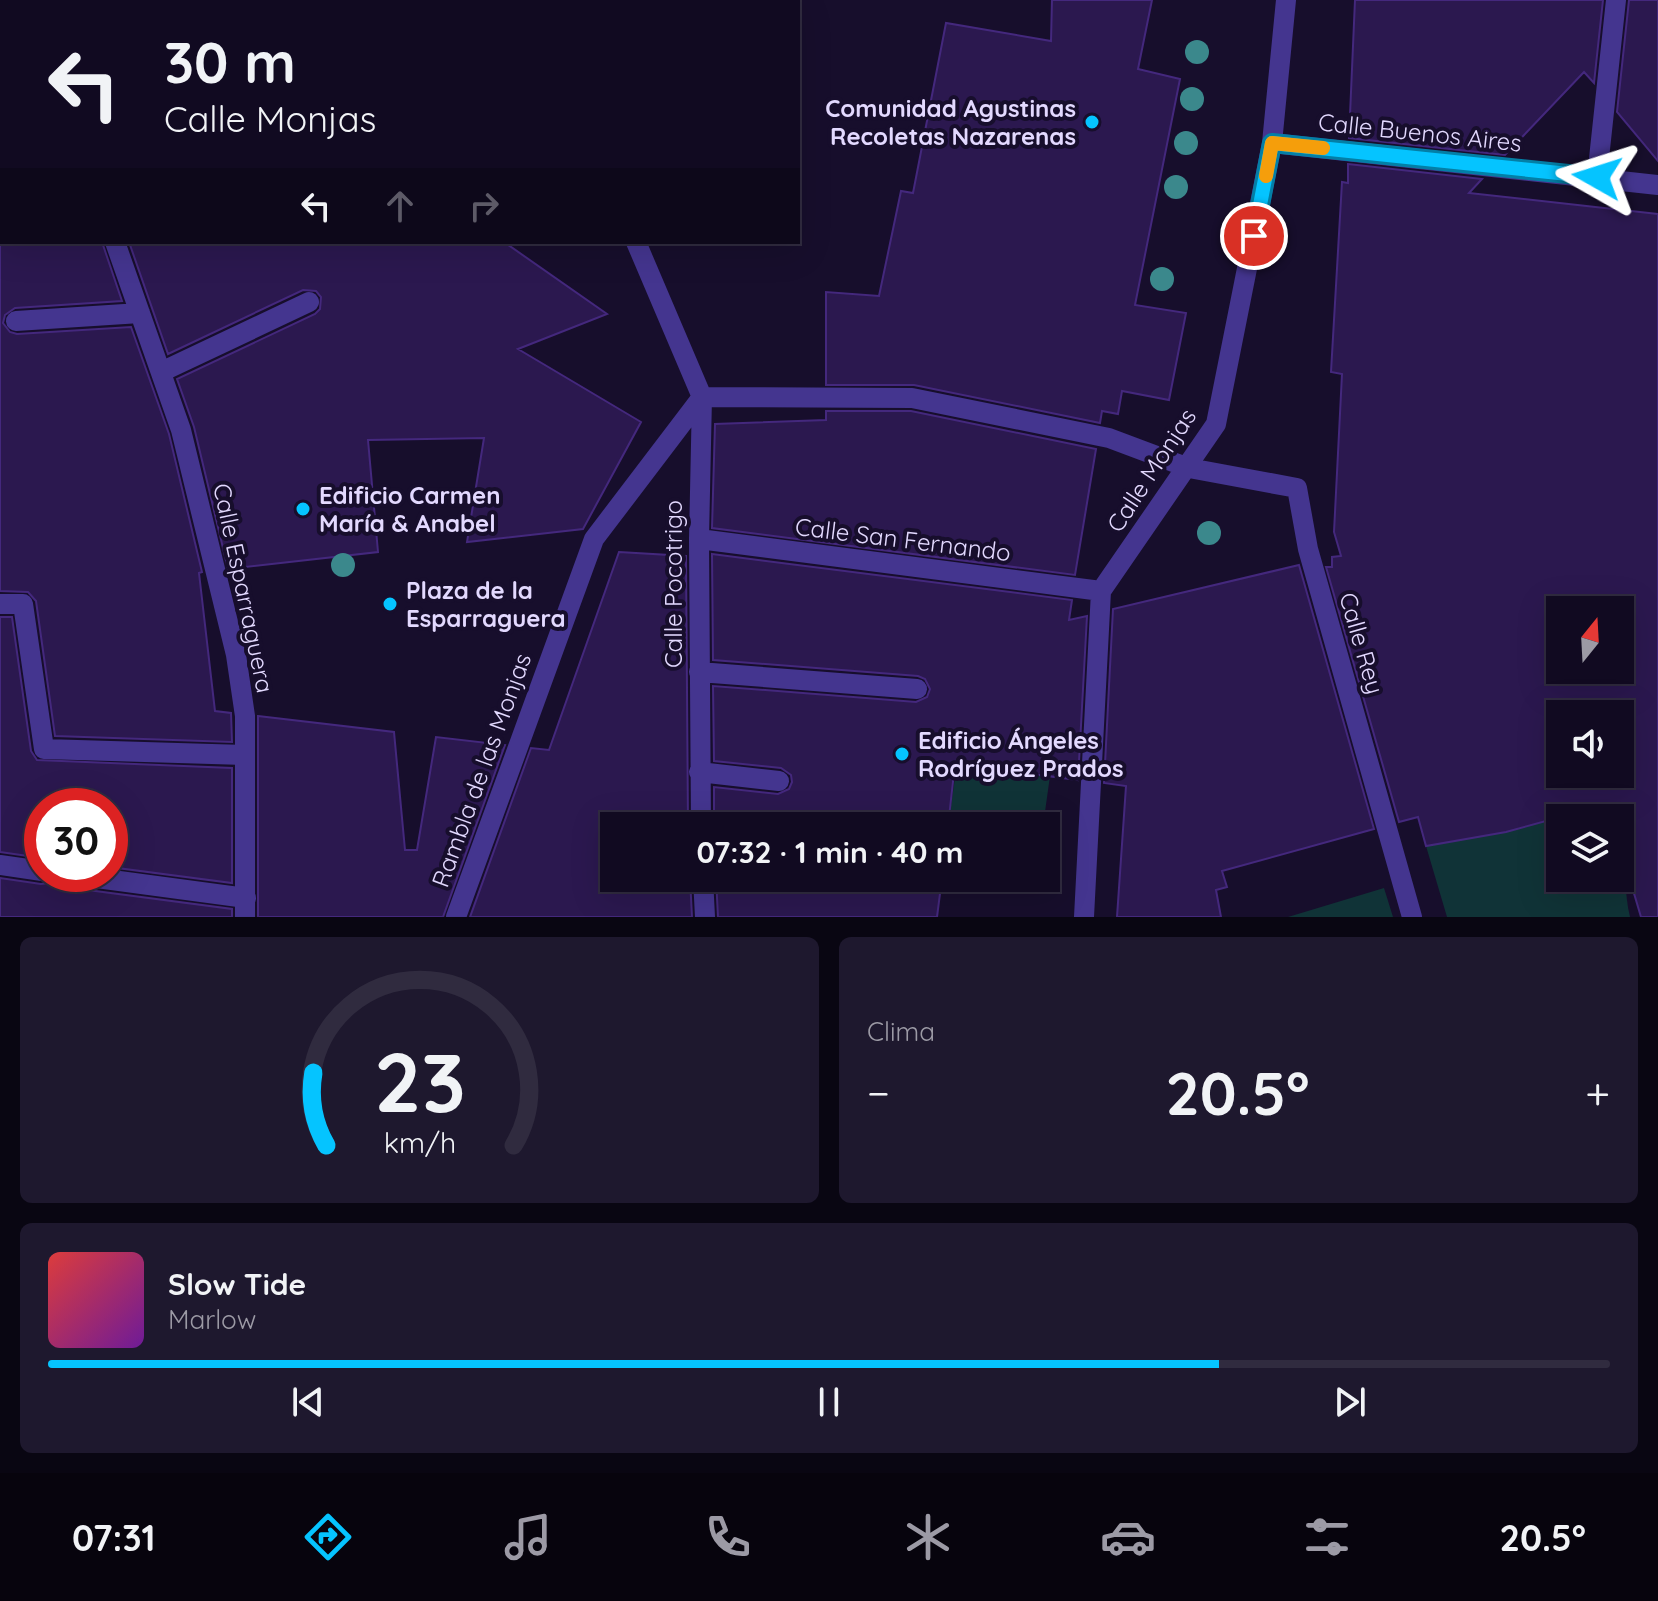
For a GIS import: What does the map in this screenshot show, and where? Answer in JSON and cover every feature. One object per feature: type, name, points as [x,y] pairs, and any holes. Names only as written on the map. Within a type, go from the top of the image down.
[{"type":"street","name":"Calle Monjas","points":[[1101,591],[1189,468],[1216,424],[1272,143],[1286,0]]},
{"type":"street","points":[[1597,177],[1616,0]]},
{"type":"street","name":"Calle Buenos Aires","points":[[1272,143],[1658,185]]},
{"type":"street","name":"Calle Esparraguera","points":[[116,244],[181,430],[236,655],[245,716],[246,907]]},
{"type":"street","points":[[637,244],[702,397],[912,398],[1109,438],[1189,468]]},
{"type":"street","points":[[161,372],[309,302]]},
{"type":"street","points":[[16,321],[140,313]]},
{"type":"street","name":"Calle Pocotrigo","points":[[700,812],[699,539],[702,397]]},
{"type":"street","name":"Rambla de las Monjas","points":[[456,917],[594,539],[702,397]]},
{"type":"street","name":"Calle Rey","points":[[1189,468],[1297,488],[1321,595],[1412,917]]},
{"type":"street","name":"Calle San Fernando","points":[[699,539],[1101,591]]},
{"type":"street","points":[[1084,917],[1101,591]]},
{"type":"street","points":[[0,604],[23,604],[44,749],[245,755]]},
{"type":"street","points":[[699,672],[917,689]]},
{"type":"street","points":[[699,772],[779,781]]},
{"type":"street","points":[[0,865],[24,868]]},
{"type":"street","points":[[128,885],[246,907]]},
{"type":"street","points":[[704,892],[705,917]]},
{"type":"green space","points":[[957,764],[1050,776],[1045,812],[950,812]]},
{"type":"green space","points":[[1546,821],[1546,892],[1626,892],[1630,917],[1447,917],[1426,846],[1506,832]]},
{"type":"green space","points":[[1384,888],[1393,917],[1288,917]]},
{"type":"building","points":[[1052,0],[1152,0],[1138,69],[1180,79],[1135,305],[1186,313],[1169,400],[1122,391],[1118,414],[1102,411],[1100,423],[914,385],[826,385],[826,292],[879,296],[901,191],[913,193],[946,23],[1051,41]]},
{"type":"building","points":[[1355,0],[1603,0],[1594,83],[1584,72],[1505,155],[1349,138]]},
{"type":"building","points":[[1629,0],[1658,0],[1658,161],[1617,112]]},
{"type":"building","points":[[1348,164],[1482,179],[1469,193],[1658,214],[1658,917],[1641,917],[1634,892],[1634,804],[1546,804],[1546,821],[1506,832],[1426,846],[1418,817],[1399,822],[1326,567],[1332,567],[1332,557],[1341,556],[1334,532],[1342,374],[1331,372],[1342,182],[1348,183]]},
{"type":"building","points":[[0,244],[103,244],[122,301],[15,308],[5,315],[3,323],[10,332],[17,334],[131,327],[169,434],[202,572],[199,573],[215,711],[231,713],[232,742],[55,736],[36,601],[28,592],[0,591]]},
{"type":"building","points":[[130,244],[507,244],[607,314],[518,349],[641,422],[583,529],[467,542],[484,438],[368,440],[378,552],[228,569],[194,427],[177,379],[315,314],[320,309],[321,297],[316,291],[303,290],[168,354]]},
{"type":"building","points":[[826,411],[911,411],[1096,449],[1075,575],[712,528],[715,424],[826,420]]},
{"type":"building","points":[[619,552],[686,556],[688,812],[600,812],[600,892],[691,892],[692,917],[470,917],[531,748],[549,750]]},
{"type":"building","points":[[712,554],[1072,600],[1069,620],[1087,616],[1078,780],[955,764],[950,812],[714,812],[714,787],[778,794],[789,789],[792,782],[791,775],[781,768],[714,761],[713,686],[916,702],[927,697],[930,689],[925,679],[918,676],[713,660]]},
{"type":"building","points":[[1299,565],[1374,829],[1222,871],[1227,887],[1216,890],[1221,917],[1117,917],[1126,786],[1104,783],[1113,609]]},
{"type":"building","points":[[0,617],[12,617],[31,751],[37,760],[232,768],[232,883],[128,869],[128,788],[24,788],[24,855],[0,852]]},
{"type":"building","points":[[258,716],[394,732],[405,850],[417,850],[436,737],[505,745],[443,917],[258,917]]},
{"type":"building","points":[[0,878],[24,882],[24,892],[103,892],[232,909],[232,917],[0,917]]},
{"type":"building","points":[[717,892],[940,892],[937,917],[718,917]]},
{"type":"slow traffic","points":[[1266,176],[1272,143],[1323,148]]},
{"type":"place","name":"Comunidad Agustinas Recoletas Nazarenas","points":[[1092,122]]},
{"type":"place","name":"Edificio Carmen María & Anabel","points":[[303,509]]},
{"type":"place","name":"Plaza de la Esparraguera","points":[[390,604]]},
{"type":"place","name":"Edificio Ángeles Rodríguez Prados","points":[[902,754]]},
{"type":"route","points":[[1254,236],[1272,143],[1597,177]]}]
